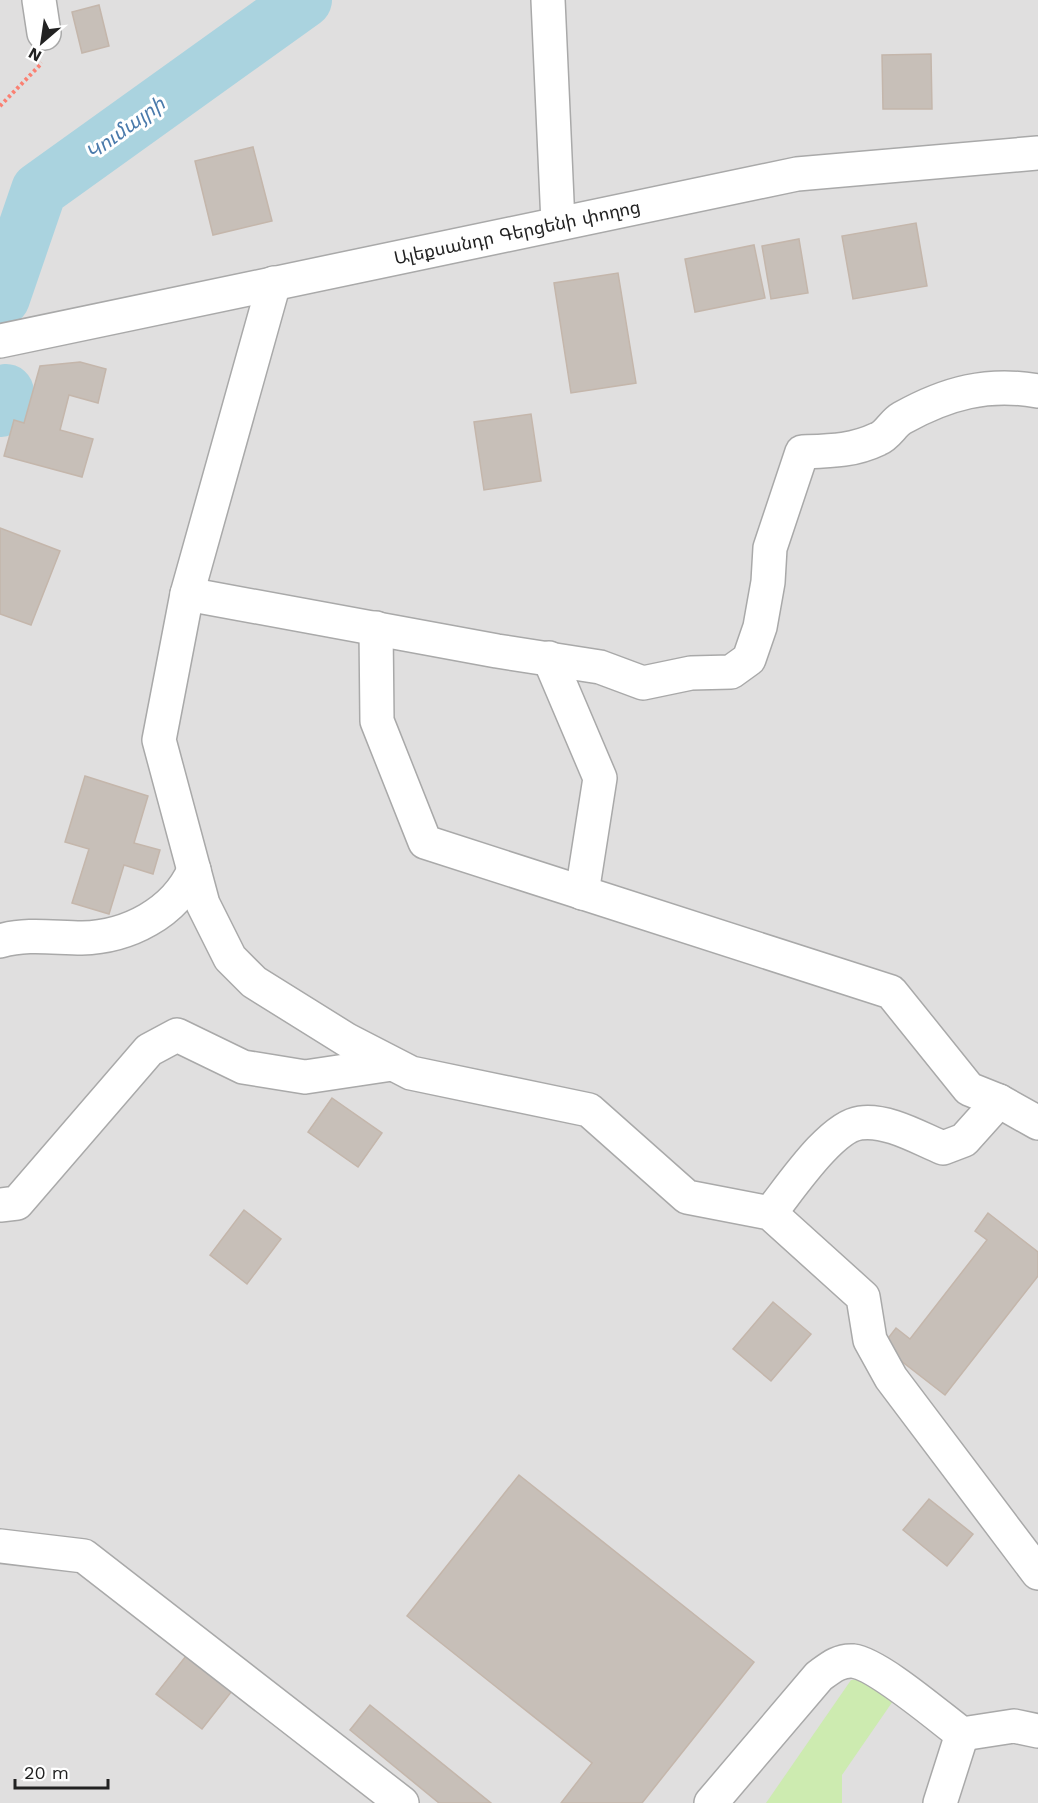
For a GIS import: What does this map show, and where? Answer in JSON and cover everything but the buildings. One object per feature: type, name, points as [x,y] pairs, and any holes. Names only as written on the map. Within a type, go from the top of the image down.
[{"type":"street","points":[[39,0],[44,33]]},
{"type":"street","points":[[548,0],[558,223]]},
{"type":"street","name":"Ալեքսանդր Գերցենի փողոց","points":[[0,341],[797,174],[1038,153]]},
{"type":"street","points":[[274,283],[187,594],[159,740],[203,904],[217,937],[230,958],[254,982],[347,1040],[392,1064],[411,1072],[590,1110],[687,1197],[770,1213],[863,1297],[870,1340],[891,1378],[1038,1574]]},
{"type":"street","points":[[187,594],[497,651],[600,667],[643,683],[691,673],[731,672],[749,659],[760,627],[768,582],[770,548],[802,452],[848,450],[881,438],[900,419],[962,391],[1012,386],[1038,391]]},
{"type":"street","points":[[376,628],[377,721],[425,842],[891,992],[969,1089],[999,1101],[1038,1123]]},
{"type":"street","points":[[549,658],[600,778],[582,893]]},
{"type":"street","points":[[0,942],[12,938],[85,938],[115,933],[143,924],[167,907],[187,887],[194,870]]},
{"type":"street","points":[[0,1205],[17,1203],[148,1050],[177,1035],[243,1067],[305,1077],[392,1064]]},
{"type":"street","points":[[770,1213],[836,1133],[859,1123],[888,1126],[943,1148],[964,1140],[999,1101]]},
{"type":"street","points":[[0,1546],[84,1556],[402,1803]]},
{"type":"street","points":[[711,1803],[819,1676],[836,1664],[853,1661],[873,1668],[962,1734],[1014,1726],[1038,1731]]},
{"type":"street","points":[[940,1803],[962,1734]]},
{"type":"path","points":[[0,106],[48,57],[44,33]]},
{"type":"shaded area","points":[[0,0],[1038,0],[1038,1803],[0,1803]]},
{"type":"green space","points":[[865,1679],[893,1701],[842,1775],[842,1803],[766,1803],[851,1680]]},
{"type":"waterway","name":"Կումայրի","points":[[2,298],[39,190],[304,0]]},
{"type":"waterway","name":"Կումայրի","points":[[0,409],[6,392]]}]
